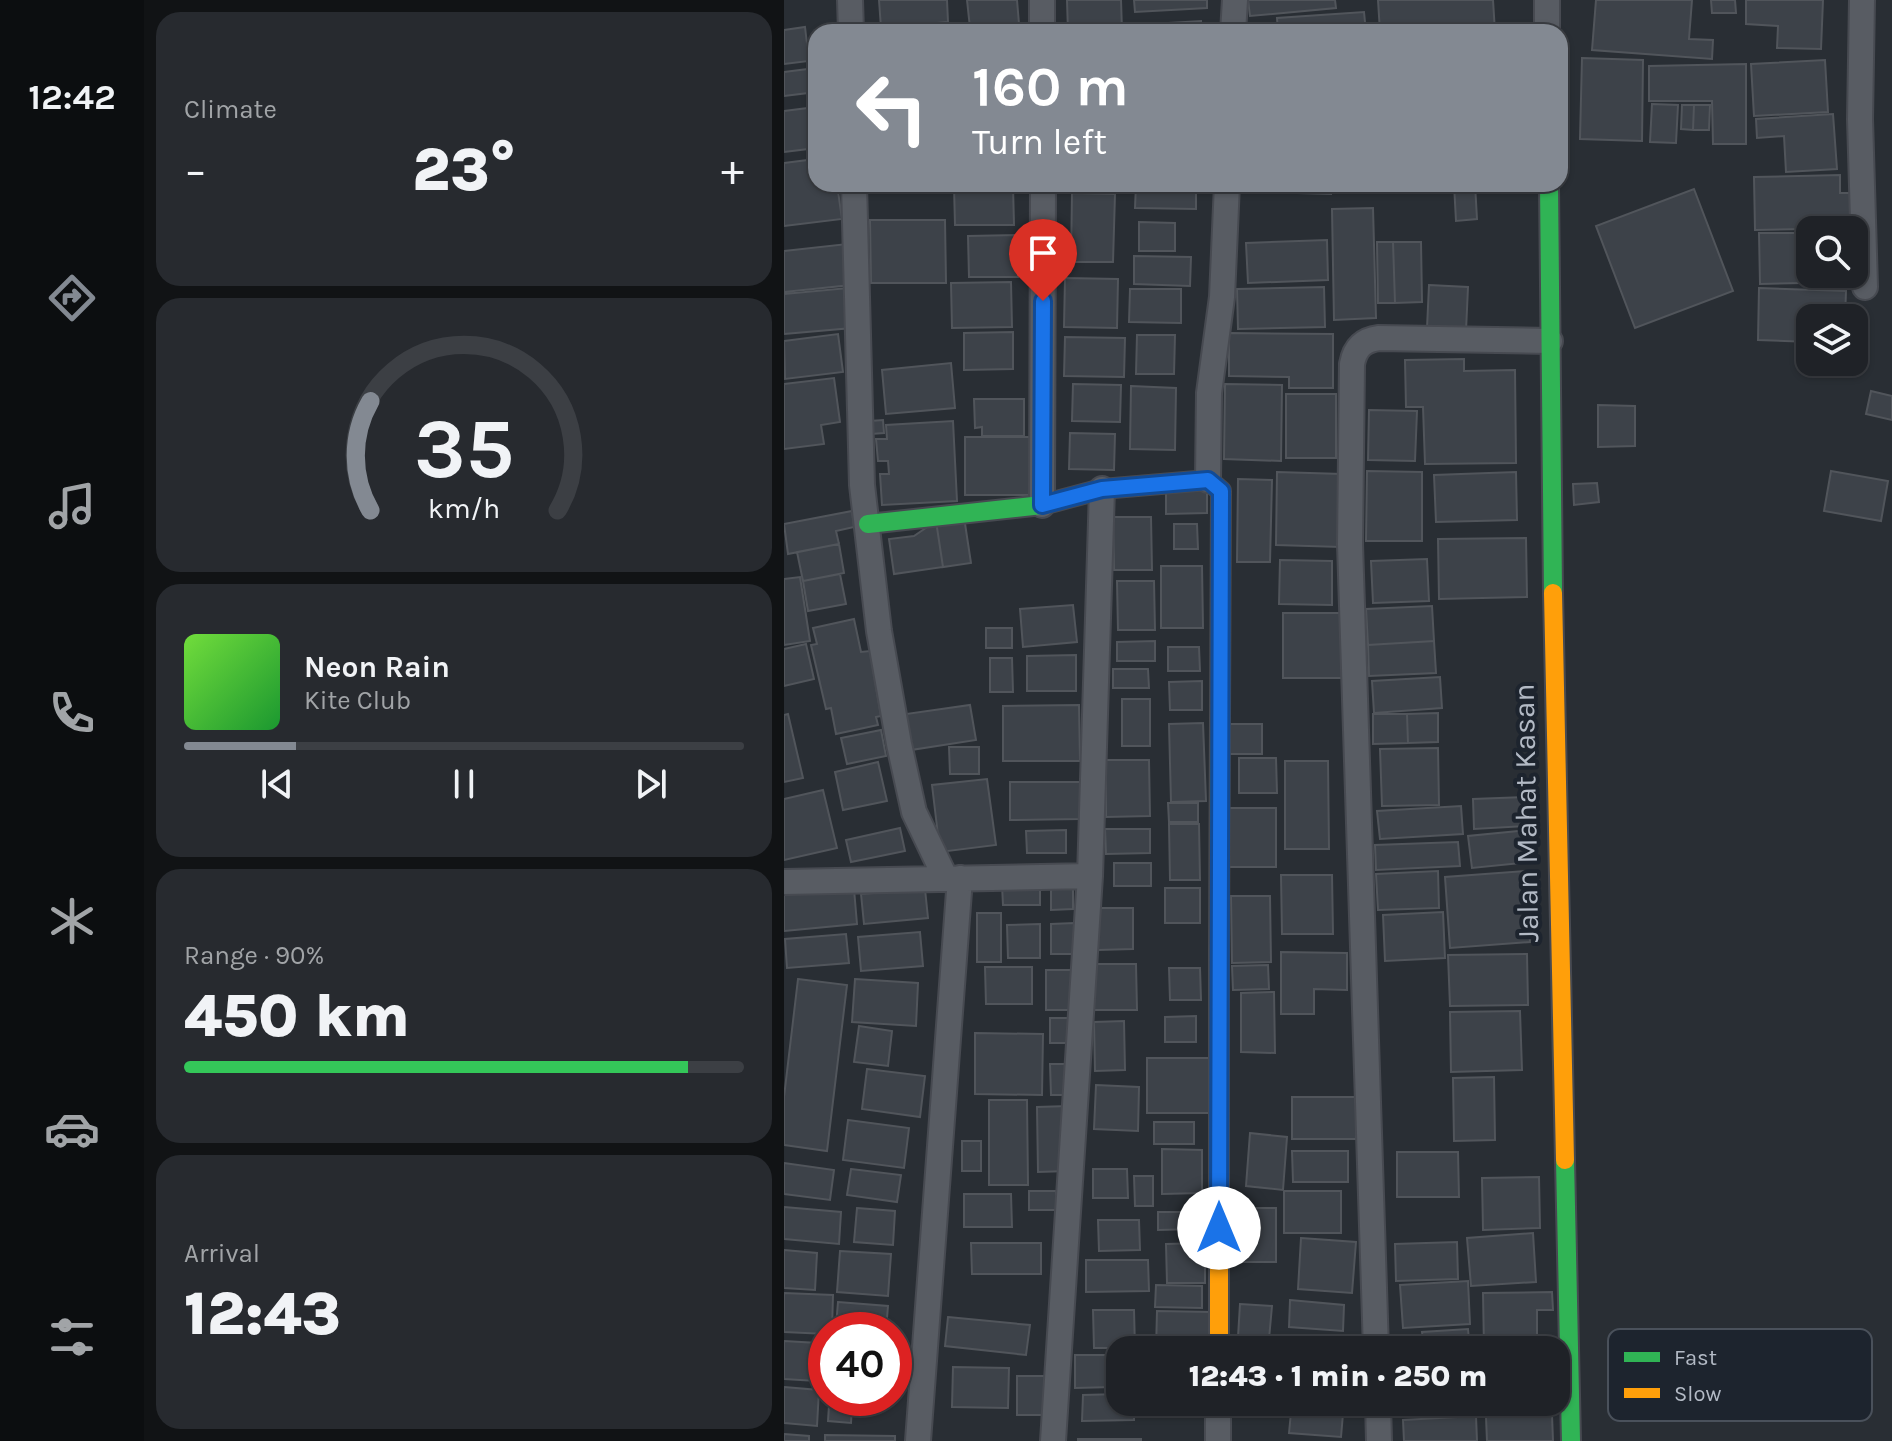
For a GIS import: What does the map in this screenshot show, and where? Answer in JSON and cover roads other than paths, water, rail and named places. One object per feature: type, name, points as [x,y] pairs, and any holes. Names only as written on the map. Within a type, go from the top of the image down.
[{"type":"street","points":[[850,0],[851,24]]},
{"type":"street","points":[[1042,0],[1042,24]]},
{"type":"street","points":[[1234,24],[1235,0]]},
{"type":"street","points":[[1547,0],[1547,24]]},
{"type":"street","points":[[1862,0],[1860,119],[1863,216]]},
{"type":"street","points":[[854,192],[862,485],[879,631],[914,812],[952,877],[918,1441]]},
{"type":"street","points":[[1042,505],[1043,192]]},
{"type":"street","points":[[1208,480],[1209,393],[1222,297],[1227,192]]},
{"type":"street","name":"Jalan Mahat Kasan","points":[[1549,192],[1571,1441]]},
{"type":"street","points":[[1376,1336],[1350,544],[1354,352],[1359,345],[1379,338],[1550,341]]},
{"type":"street","points":[[868,524],[1042,505],[1102,489],[1208,480],[1221,491],[1219,1336]]},
{"type":"street","points":[[1053,1441],[1090,876],[1102,489]]},
{"type":"street","points":[[784,882],[1090,876]]},
{"type":"street","points":[[1218,1416],[1218,1441]]},
{"type":"street","points":[[1378,1416],[1379,1441]]}]
